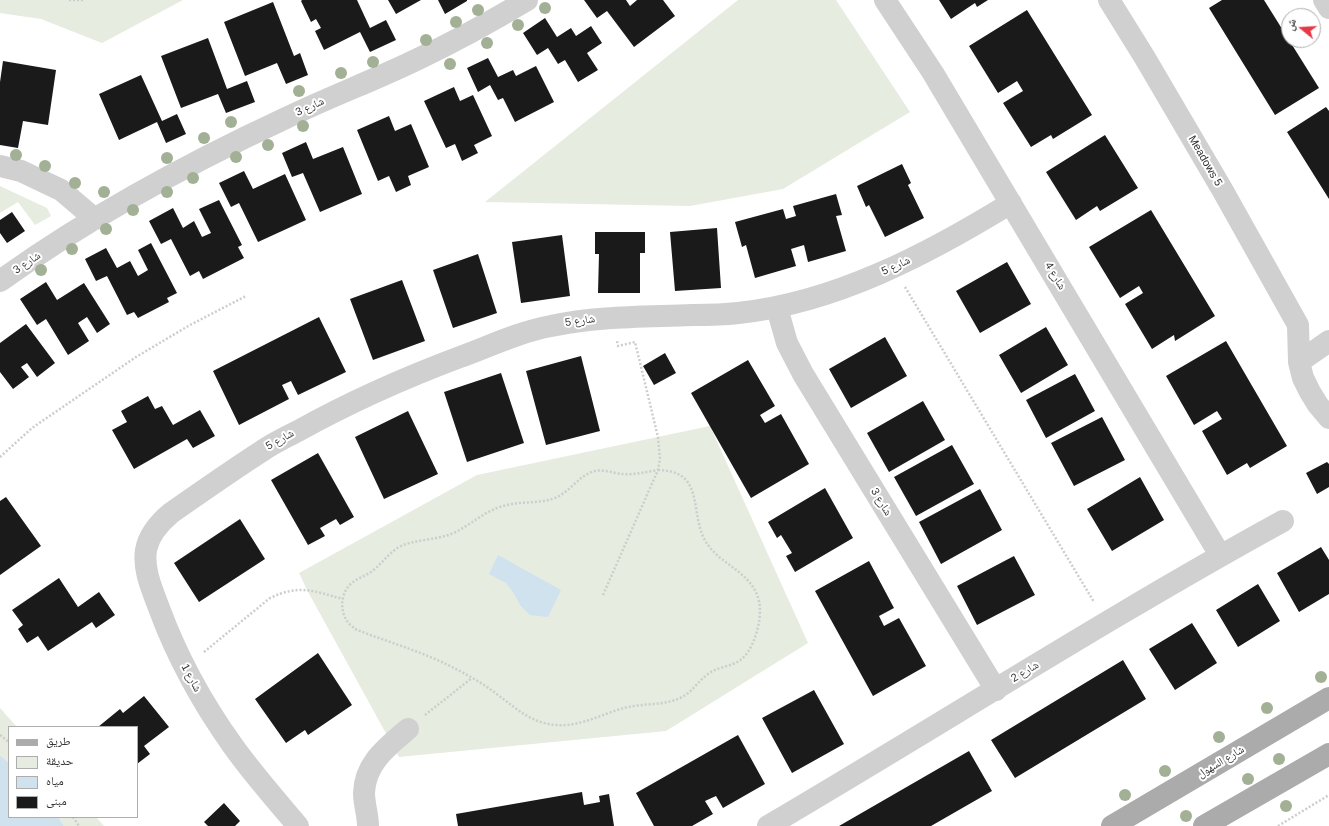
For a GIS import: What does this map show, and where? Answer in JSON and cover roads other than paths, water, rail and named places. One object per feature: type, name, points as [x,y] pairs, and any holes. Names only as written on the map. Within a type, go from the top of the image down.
[{"type":"main road","name":"شارع السهول","points":[[1112,826],[1329,698]]},
{"type":"main road","points":[[1204,826],[1329,754]]},
{"type":"street","name":"شارع 3","points":[[0,281],[21,266],[157,183],[286,118],[418,59],[481,28],[527,0]]},
{"type":"street","name":"شارع 4","points":[[885,0],[933,73],[1220,555]]},
{"type":"street","name":"Meadows 5","points":[[1109,0],[1219,184],[1298,325],[1299,362],[1303,378],[1318,405],[1329,418]]},
{"type":"street","points":[[1324,0],[1329,8]]},
{"type":"street","points":[[0,166],[21,171],[61,190],[95,220]]},
{"type":"street","name":"شارع 5","points":[[171,513],[263,450],[318,420],[373,393],[430,368],[518,335],[549,326],[580,320],[735,314],[777,308],[826,294],[894,268],[967,230],[1011,203]]},
{"type":"street","name":"شارع 3","points":[[777,308],[787,343],[803,374],[996,690]]},
{"type":"street","points":[[1298,325],[1310,328],[1329,340],[1299,362]]},
{"type":"street","name":"شارع 1","points":[[171,513],[160,522],[151,535],[146,549],[145,564],[148,579],[165,623],[186,668],[208,709],[234,748],[298,826]]},
{"type":"street","name":"شارع 2","points":[[768,826],[1220,555],[1283,521]]},
{"type":"street","points":[[368,826],[364,807],[364,791],[367,776],[374,761],[408,729]]},
{"type":"water","points":[[498,555],[561,590],[548,617],[530,615],[520,605],[506,583],[489,574]]},
{"type":"water","points":[[0,755],[8,762],[8,818],[59,818],[64,826],[0,826]]}]
